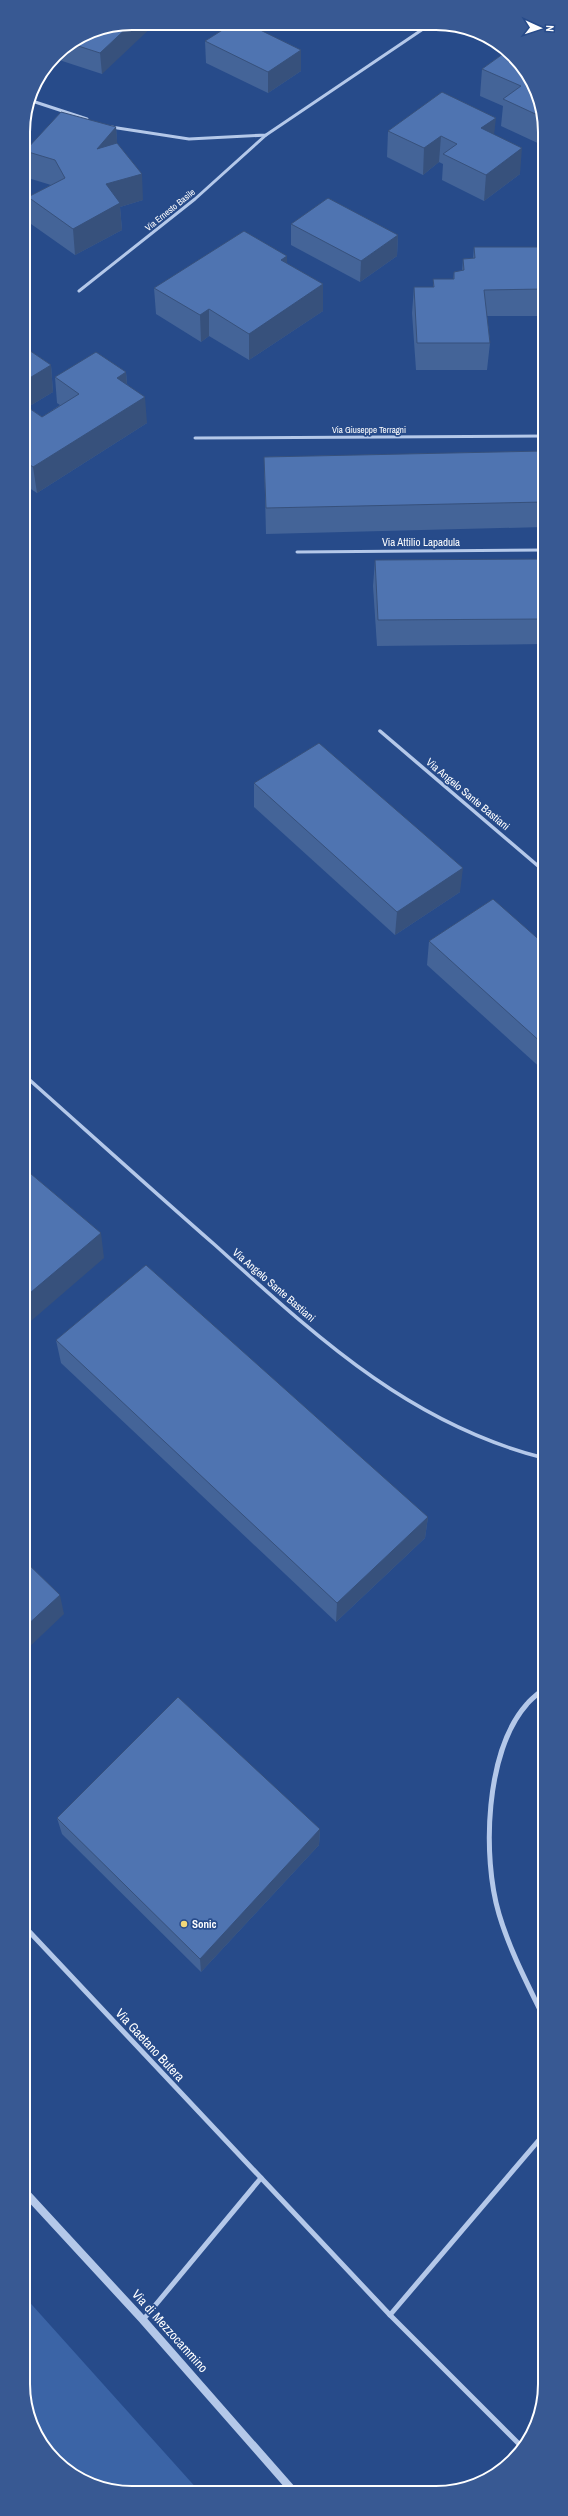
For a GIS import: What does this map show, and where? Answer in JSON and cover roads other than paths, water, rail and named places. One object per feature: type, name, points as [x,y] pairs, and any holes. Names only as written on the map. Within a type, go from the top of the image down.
[{"type":"street","name":"Via Ernesto Basile","points":[[79,292],[195,199],[266,135],[423,30]]},
{"type":"street","points":[[34,102],[92,121]]},
{"type":"street","points":[[106,125],[145,134],[189,139],[266,135]]},
{"type":"street","name":"Via Giuseppe Terragni","points":[[194,438],[538,436]]},
{"type":"street","name":"Via Attilio Lapadula","points":[[297,552],[538,550]]},
{"type":"street","name":"Via Angelo Sante Bastiani","points":[[380,731],[538,866]]},
{"type":"street","name":"Via Angelo Sante Bastiani","points":[[30,1080],[303,1324],[346,1358],[406,1400],[458,1429],[503,1447],[538,1456]]},
{"type":"street","points":[[538,1693],[524,1708],[509,1734],[501,1755],[490,1817],[490,1857],[494,1895],[506,1934],[538,2005]]},
{"type":"street","name":"Via Gaetano Butera","points":[[30,1932],[390,2315],[519,2444]]},
{"type":"street","points":[[390,2315],[538,2140]]},
{"type":"street","points":[[143,2320],[261,2178]]},
{"type":"street","name":"Via di Mezzocammino","points":[[30,2198],[143,2320],[289,2486]]},
{"type":"place","name":"Sonic","points":[[184,1924]]}]
